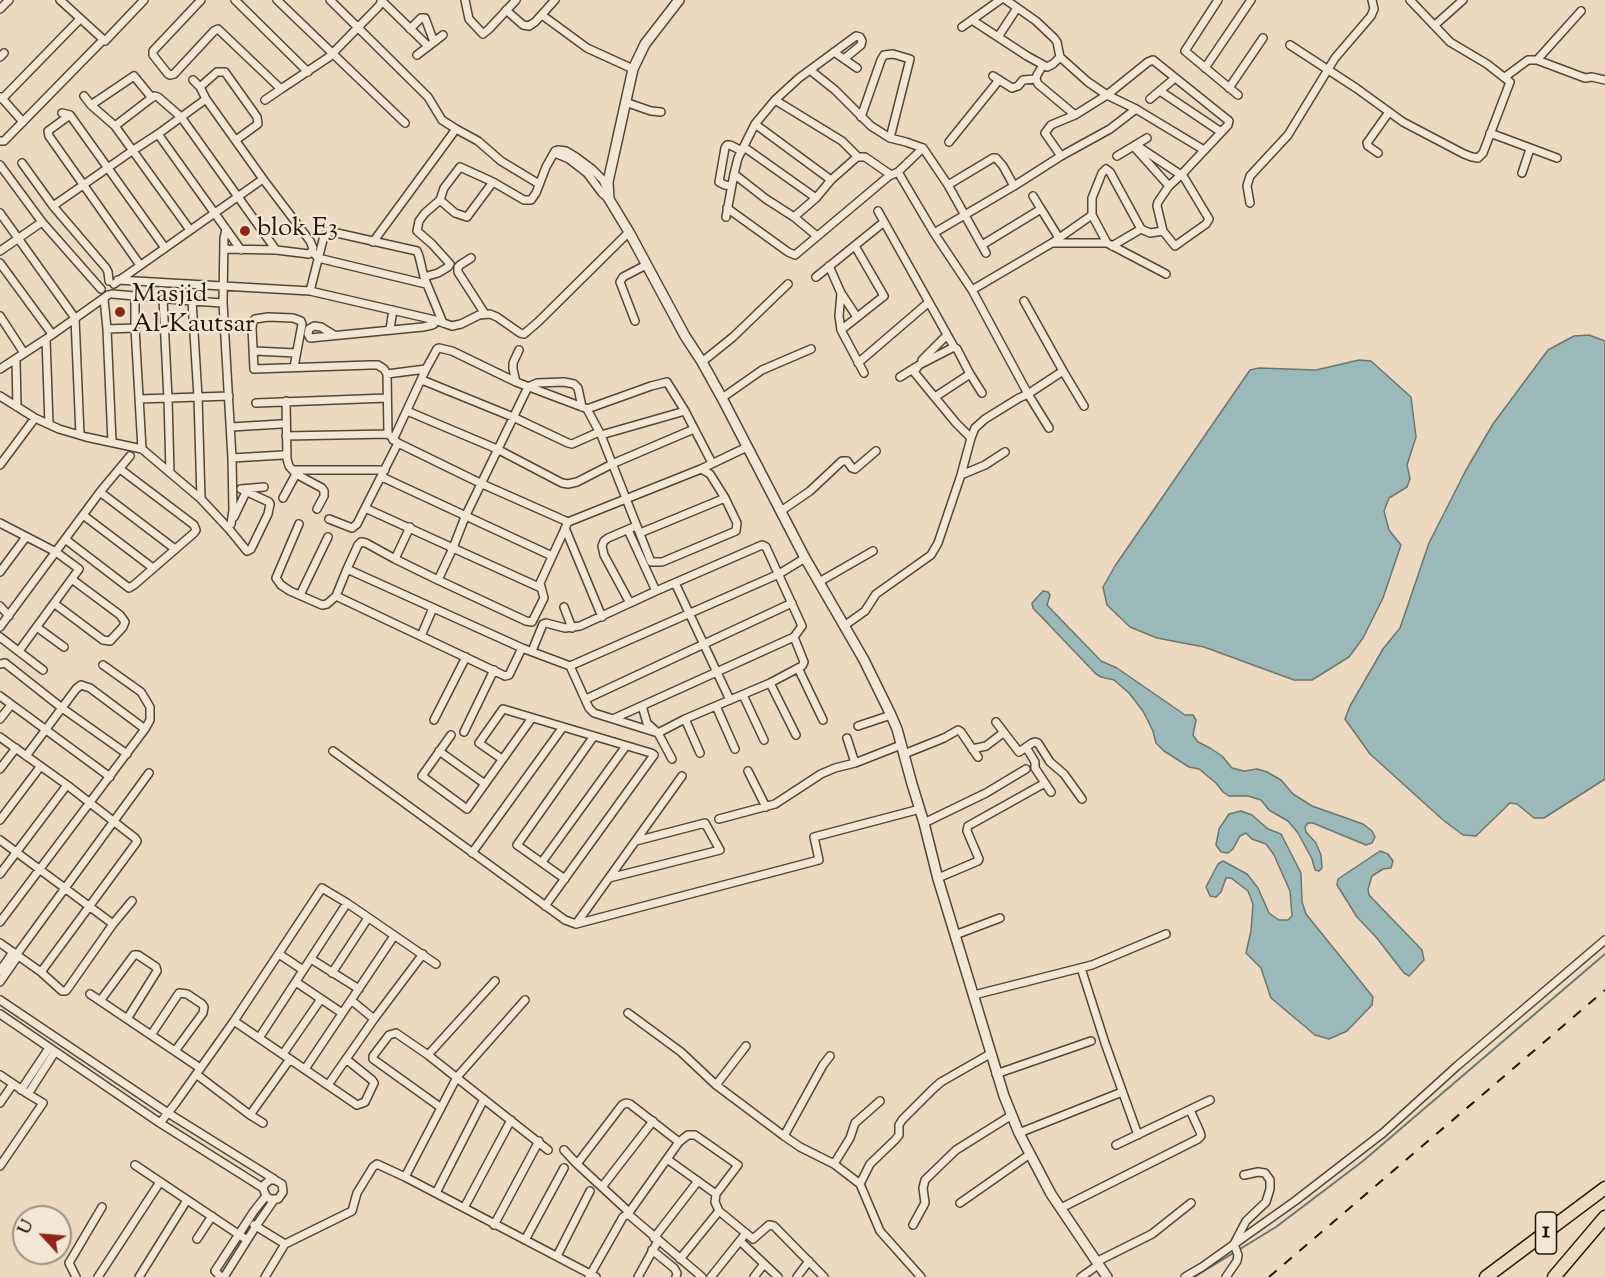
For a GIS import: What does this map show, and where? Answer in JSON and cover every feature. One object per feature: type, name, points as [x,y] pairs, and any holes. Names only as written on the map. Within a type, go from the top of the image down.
[{"type":"highway","name":"1","points":[[1486,1277],[1605,1188]]},
{"type":"highway","name":"1","points":[[1554,1277],[1605,1217]]},
{"type":"street","points":[[0,9],[9,0]]},
{"type":"street","points":[[60,0],[103,40]]},
{"type":"street","points":[[0,141],[4,141],[103,40],[107,40],[144,0]]},
{"type":"street","points":[[201,0],[153,51],[153,55],[168,74],[174,74],[218,29],[281,89]]},
{"type":"street","points":[[235,0],[308,72]]},
{"type":"street","points":[[276,0],[405,123]]},
{"type":"street","points":[[330,0],[428,97],[442,120],[478,141],[501,161],[539,184]]},
{"type":"street","points":[[265,100],[332,53],[378,7],[381,0],[410,28],[431,44]]},
{"type":"street","points":[[473,0],[465,4],[469,19],[483,34],[516,0]]},
{"type":"street","points":[[506,10],[526,26],[536,22],[555,0]]},
{"type":"street","points":[[609,194],[610,173],[633,69],[645,44],[679,0]]},
{"type":"street","points":[[962,27],[1000,0]]},
{"type":"street","points":[[1006,0],[1036,21],[1054,38],[1060,57],[1088,82],[1204,150]]},
{"type":"street","points":[[1218,0],[1185,51],[1238,95]]},
{"type":"street","points":[[1205,68],[1251,0]]},
{"type":"street","points":[[1250,203],[1247,186],[1250,176],[1287,135],[1335,58],[1371,16],[1374,9],[1372,0]]},
{"type":"street","points":[[1290,45],[1356,88],[1402,122],[1478,158],[1483,153],[1511,83],[1487,64],[1450,42],[1410,0]]},
{"type":"street","points":[[1435,25],[1463,0]]},
{"type":"street","points":[[998,37],[1017,8]]},
{"type":"street","points":[[1537,60],[1581,11]]},
{"type":"street","points":[[542,15],[587,48],[633,69]]},
{"type":"street","points":[[410,28],[421,18],[425,18],[431,44]]},
{"type":"street","points":[[23,122],[1,98],[80,19]]},
{"type":"street","points":[[972,20],[1032,60],[1047,67],[1060,57]]},
{"type":"street","points":[[417,55],[443,35]]},
{"type":"street","points":[[726,217],[734,174],[755,124],[775,100],[810,70],[856,36],[860,37],[861,45],[844,59]]},
{"type":"street","points":[[1229,88],[1263,38]]},
{"type":"street","points":[[834,52],[857,68]]},
{"type":"street","points":[[861,117],[884,55],[893,54],[910,59],[890,138]]},
{"type":"street","points":[[1059,157],[1045,133],[1051,125],[1075,115],[1107,95],[1153,60],[1229,121],[1228,125],[1182,175],[1169,186],[1157,204],[1161,232],[1176,246],[1195,233],[1208,220],[1208,217],[1182,175],[1135,146]]},
{"type":"street","points":[[1505,77],[1528,60],[1537,60],[1585,78],[1605,80]]},
{"type":"street","points":[[1036,79],[1043,65]]},
{"type":"street","points":[[810,70],[835,90],[871,126],[890,138],[923,148],[948,185],[986,253]]},
{"type":"street","points":[[200,87],[217,72],[225,72],[257,117],[258,124],[236,140]]},
{"type":"street","points":[[91,105],[134,76],[152,98]]},
{"type":"street","points":[[948,142],[996,78],[1014,88],[1023,80],[1036,79]]},
{"type":"street","points":[[1150,99],[1175,78]]},
{"type":"street","points":[[1036,79],[1038,84],[1075,115]]},
{"type":"street","points":[[193,80],[310,241],[312,250],[318,258],[425,280],[448,267],[458,269]]},
{"type":"street","points":[[1160,91],[1221,132]]},
{"type":"street","points":[[84,96],[115,126],[190,230]]},
{"type":"street","points":[[115,126],[154,96],[158,97],[181,117],[276,250]]},
{"type":"street","points":[[53,206],[206,99]]},
{"type":"street","points":[[775,100],[842,141],[858,157]]},
{"type":"street","points":[[625,102],[661,112]]},
{"type":"street","points":[[934,233],[1059,157],[1110,129],[1136,109]]},
{"type":"street","points":[[1378,153],[1367,143],[1389,112]]},
{"type":"street","points":[[62,113],[70,116],[165,248]]},
{"type":"street","points":[[70,116],[48,131],[48,134],[140,265]]},
{"type":"street","points":[[755,124],[831,180]]},
{"type":"street","points":[[373,242],[456,129]]},
{"type":"street","points":[[1490,132],[1557,158]]},
{"type":"street","points":[[158,134],[241,250]]},
{"type":"street","points":[[1117,156],[1147,138]]},
{"type":"street","points":[[731,186],[719,182],[727,145],[743,149],[816,198]]},
{"type":"street","points":[[1135,146],[1169,186]]},
{"type":"street","points":[[727,208],[795,255],[923,148]]},
{"type":"street","points":[[1522,173],[1530,149]]},
{"type":"street","points":[[448,267],[450,264],[444,256],[417,231],[416,227],[425,213],[441,200],[444,188],[460,167],[528,201],[534,197],[555,151],[581,164],[603,180],[646,265],[722,398],[805,558],[864,660],[891,715],[996,1074],[1019,1133],[1030,1154],[1052,1194],[1107,1277]]},
{"type":"street","points":[[794,217],[858,157],[865,157],[894,173],[972,290],[1049,428]]},
{"type":"street","points":[[948,185],[996,158],[1014,186]]},
{"type":"street","points":[[0,359],[2,368],[115,289],[114,281],[106,268],[53,206],[22,163]]},
{"type":"street","points":[[0,165],[42,222],[103,293],[108,296],[223,303]]},
{"type":"street","points":[[1110,245],[1092,215],[1092,198],[1102,173],[1106,169],[1110,172],[1141,229],[1150,233],[1161,232]]},
{"type":"street","points":[[734,174],[817,236]]},
{"type":"street","points":[[114,281],[263,179]]},
{"type":"street","points":[[441,200],[455,213],[467,217],[493,182]]},
{"type":"street","points":[[1033,196],[1059,238]]},
{"type":"street","points":[[982,245],[1041,210]]},
{"type":"street","points":[[878,211],[982,393]]},
{"type":"street","points":[[0,213],[75,318],[80,435]]},
{"type":"street","points":[[972,290],[1052,243],[1092,215]]},
{"type":"street","points":[[0,251],[42,222]]},
{"type":"street","points":[[816,277],[884,222]]},
{"type":"street","points":[[226,229],[223,303],[233,489],[230,526]]},
{"type":"street","points":[[1110,245],[1141,229]]},
{"type":"street","points":[[310,291],[324,236],[328,231],[417,251],[439,322]]},
{"type":"street","points":[[101,289],[105,281],[114,281],[310,291],[452,326],[485,314],[493,314],[520,333],[525,333],[629,232]]},
{"type":"street","points":[[1052,243],[1110,245],[1166,274]]},
{"type":"street","points":[[841,330],[884,296],[855,246]]},
{"type":"street","points":[[224,249],[276,250],[309,254],[312,250]]},
{"type":"street","points":[[458,269],[471,258]]},
{"type":"street","points":[[0,263],[49,337],[49,424]]},
{"type":"street","points":[[635,321],[620,282],[646,265]]},
{"type":"street","points":[[829,266],[841,292],[857,317]]},
{"type":"street","points":[[458,269],[463,281],[485,314]]},
{"type":"street","points":[[702,362],[733,337],[788,284]]},
{"type":"street","points":[[841,292],[839,316],[841,330],[864,373]]},
{"type":"street","points":[[108,296],[107,329],[112,442]]},
{"type":"street","points":[[135,296],[142,449]]},
{"type":"street","points":[[163,299],[170,472]]},
{"type":"street","points":[[192,301],[201,499]]},
{"type":"street","points":[[1024,301],[1084,406]]},
{"type":"street","points":[[858,363],[929,302]]},
{"type":"street","points":[[390,329],[393,310]]},
{"type":"street","points":[[0,316],[24,352]]},
{"type":"street","points":[[294,367],[302,322],[293,318],[259,317],[255,319],[253,322],[254,369],[378,365],[384,369],[387,374],[387,398],[393,439]]},
{"type":"street","points":[[334,335],[432,325],[439,322]]},
{"type":"street","points":[[107,329],[135,328]]},
{"type":"street","points":[[947,335],[915,369],[916,374],[971,438]]},
{"type":"street","points":[[900,377],[954,347]]},
{"type":"street","points":[[329,519],[352,528],[357,524],[383,474],[393,439],[426,369],[437,350],[442,348],[516,382],[584,408],[666,381],[686,411],[712,463]]},
{"type":"street","points":[[722,398],[762,370],[811,349]]},
{"type":"street","points":[[516,382],[513,363],[519,350]]},
{"type":"street","points":[[254,351],[296,353]]},
{"type":"street","points":[[16,359],[17,407]]},
{"type":"street","points":[[387,374],[426,369]]},
{"type":"street","points":[[844,626],[865,611],[876,594],[931,555],[938,543],[975,428],[985,419],[1063,371]]},
{"type":"street","points":[[935,397],[970,374]]},
{"type":"street","points":[[422,380],[572,444],[600,434],[686,411]]},
{"type":"street","points":[[438,580],[480,483],[528,387],[537,383],[564,382],[578,388],[584,408],[600,434],[651,562],[668,560],[736,531],[737,524],[725,498],[710,474],[701,469]]},
{"type":"street","points":[[0,396],[49,424],[80,435],[142,449],[230,526],[247,551],[252,546],[268,514],[270,502],[244,490]]},
{"type":"street","points":[[139,399],[229,396]]},
{"type":"street","points":[[255,403],[387,398]]},
{"type":"street","points":[[286,401],[287,459],[295,472],[324,491],[317,509]]},
{"type":"street","points":[[407,411],[497,449],[567,484],[577,482],[612,464],[694,429]]},
{"type":"street","points":[[0,465],[35,418]]},
{"type":"street","points":[[231,427],[281,424]]},
{"type":"street","points":[[286,436],[393,439],[567,525],[602,617]]},
{"type":"street","points":[[299,524],[276,578],[281,585],[322,605],[331,602],[336,596],[361,542],[530,622],[534,621],[544,598],[540,583],[567,525],[626,498],[701,469],[747,447]]},
{"type":"street","points":[[781,511],[810,491],[842,461],[847,461],[855,469],[876,451]]},
{"type":"street","points":[[961,475],[1005,453]]},
{"type":"street","points":[[232,458],[283,455]]},
{"type":"street","points":[[0,627],[100,492],[130,456]]},
{"type":"street","points":[[65,539],[127,587],[131,587],[194,533],[196,530],[194,525],[120,469]]},
{"type":"street","points":[[295,472],[383,474],[465,517],[552,556]]},
{"type":"street","points":[[283,498],[295,472]]},
{"type":"street","points":[[233,489],[264,487]]},
{"type":"street","points":[[230,526],[244,490]]},
{"type":"street","points":[[100,492],[175,549]]},
{"type":"street","points":[[630,603],[604,555],[602,546],[604,541],[628,530],[638,529],[725,498]]},
{"type":"street","points":[[366,508],[541,588]]},
{"type":"street","points":[[83,515],[153,568]]},
{"type":"street","points":[[0,523],[56,552],[79,569],[19,651]]},
{"type":"street","points":[[395,559],[410,527]]},
{"type":"street","points":[[628,530],[656,591]]},
{"type":"street","points":[[0,572],[26,537]]},
{"type":"street","points":[[300,595],[328,537]]},
{"type":"street","points":[[532,651],[543,624],[572,628],[580,626],[762,545],[766,547],[802,626],[794,637],[615,718]]},
{"type":"street","points":[[819,582],[873,551]]},
{"type":"street","points":[[570,666],[778,574],[805,558]]},
{"type":"street","points":[[347,569],[522,648],[570,666],[589,708],[594,713],[658,733],[802,666],[804,662],[794,637]]},
{"type":"street","points":[[55,604],[104,640],[110,641],[123,627],[125,622],[120,615],[73,580]]},
{"type":"street","points":[[675,583],[730,700]]},
{"type":"street","points":[[336,596],[505,676],[509,675],[522,648]]},
{"type":"street","points":[[586,699],[792,603]]},
{"type":"street","points":[[0,606],[9,616]]},
{"type":"street","points":[[564,607],[572,628]]},
{"type":"street","points":[[421,636],[433,608]]},
{"type":"street","points":[[38,628],[64,647]]},
{"type":"street","points":[[0,637],[44,670]]},
{"type":"street","points":[[434,720],[466,657]]},
{"type":"street","points":[[0,664],[5,663],[62,708],[127,754]]},
{"type":"street","points":[[0,922],[110,777],[150,720],[151,714],[147,700],[141,692],[104,665]]},
{"type":"street","points":[[798,668],[823,720]]},
{"type":"street","points":[[464,732],[494,670]]},
{"type":"street","points":[[770,682],[796,735]]},
{"type":"street","points":[[26,756],[78,686],[83,685],[145,729]]},
{"type":"street","points":[[742,695],[764,740]]},
{"type":"street","points":[[0,696],[110,777]]},
{"type":"street","points":[[0,719],[11,705]]},
{"type":"street","points":[[642,706],[649,726],[658,733],[672,759]]},
{"type":"street","points":[[716,706],[735,749]]},
{"type":"street","points":[[502,759],[479,743],[503,709],[651,753],[654,757],[545,906]]},
{"type":"street","points":[[858,726],[891,715]]},
{"type":"street","points":[[451,735],[422,777],[467,809],[532,718]]},
{"type":"street","points":[[685,719],[700,753]]},
{"type":"street","points":[[996,722],[1019,752],[1035,742],[1038,743],[1050,762],[1064,774],[1082,799]]},
{"type":"street","points":[[472,853],[563,727]]},
{"type":"street","points":[[719,819],[766,807],[835,768],[944,738],[958,730],[978,757]]},
{"type":"street","points":[[972,749],[986,746],[1004,733]]},
{"type":"street","points":[[565,879],[517,845],[594,736]]},
{"type":"street","points":[[0,737],[89,802],[135,838],[136,843],[41,972]]},
{"type":"street","points":[[847,738],[855,763]]},
{"type":"street","points":[[542,862],[626,746]]},
{"type":"street","points":[[1026,747],[1035,762],[1035,768],[1051,792]]},
{"type":"street","points":[[0,769],[16,748]]},
{"type":"street","points":[[333,751],[545,906],[565,920],[576,924],[819,860],[814,837],[920,809]]},
{"type":"street","points":[[439,751],[485,784]]},
{"type":"street","points":[[0,820],[40,767]]},
{"type":"street","points":[[924,823],[986,793],[1026,769]]},
{"type":"street","points":[[748,771],[766,807]]},
{"type":"street","points":[[0,971],[16,954],[65,889],[149,773]]},
{"type":"street","points":[[576,924],[682,776]]},
{"type":"street","points":[[938,878],[978,861],[967,831],[968,826],[1045,783]]},
{"type":"street","points":[[0,874],[67,785]]},
{"type":"street","points":[[609,878],[720,850],[705,823],[636,841]]},
{"type":"street","points":[[0,840],[113,924]]},
{"type":"street","points":[[160,1123],[234,1021],[322,888],[436,964]]},
{"type":"street","points":[[0,943],[41,972],[62,991],[66,991],[132,901]]},
{"type":"street","points":[[259,1038],[347,903]]},
{"type":"street","points":[[332,973],[368,918]]},
{"type":"street","points":[[955,935],[1000,918]]},
{"type":"street","points":[[974,995],[1105,961],[1166,934]]},
{"type":"street","points":[[305,1070],[394,936]]},
{"type":"street","points":[[1185,1277],[1236,1249],[1265,1222],[1342,1166],[1605,940]]},
{"type":"street","points":[[0,982],[16,954]]},
{"type":"street","points":[[279,954],[303,970]]},
{"type":"street","points":[[328,1085],[423,954]]},
{"type":"street","points":[[100,1001],[134,955],[138,955],[156,967],[157,971],[127,1019]]},
{"type":"street","points":[[311,958],[358,989]]},
{"type":"street","points":[[1082,968],[1138,1135]]},
{"type":"street","points":[[428,1055],[495,981]]},
{"type":"street","points":[[296,982],[342,1013]]},
{"type":"street","points":[[151,1035],[179,993],[187,994],[202,1004],[203,1013],[175,1051]]},
{"type":"street","points":[[90,994],[175,1051],[250,1115],[263,1123]]},
{"type":"street","points":[[283,1054],[321,999]]},
{"type":"street","points":[[0,1000],[168,1113],[282,1184],[283,1192],[278,1199],[274,1200],[223,1277],[215,1271],[266,1196]]},
{"type":"street","points":[[351,1000],[374,1019]]},
{"type":"street","points":[[405,1177],[457,1077],[525,1000]]},
{"type":"street","points":[[628,1013],[681,1052],[716,1085],[784,1136],[834,1164],[860,1184],[880,1231],[921,1277]]},
{"type":"street","points":[[0,1014],[160,1123],[263,1188],[266,1196],[274,1200]]},
{"type":"street","points":[[234,1021],[357,1105],[364,1102],[374,1083],[346,1059]]},
{"type":"street","points":[[440,1107],[375,1062],[373,1056],[389,1035],[396,1033],[428,1055],[548,1150]]},
{"type":"street","points":[[996,1074],[1091,1041]]},
{"type":"street","points":[[716,1085],[746,1046]]},
{"type":"street","points":[[21,1089],[52,1050]]},
{"type":"street","points":[[28,1094],[52,1050]]},
{"type":"street","points":[[860,1184],[870,1164],[899,1135],[899,1125],[902,1120],[933,1089],[990,1054]]},
{"type":"street","points":[[784,1136],[830,1056]]},
{"type":"street","points":[[250,1115],[291,1059]]},
{"type":"street","points":[[0,1076],[43,1103],[0,1166]]},
{"type":"street","points":[[0,1103],[13,1084]]},
{"type":"street","points":[[1019,1133],[1122,1092]]},
{"type":"street","points":[[436,1193],[484,1099]]},
{"type":"street","points":[[1116,1145],[1210,1100]]},
{"type":"street","points":[[834,1164],[855,1124],[880,1101]]},
{"type":"street","points":[[578,1164],[622,1105],[630,1104],[680,1142]]},
{"type":"street","points":[[1061,1208],[1198,1139],[1201,1136],[1200,1132],[1190,1110]]},
{"type":"street","points":[[914,1225],[926,1203],[923,1188],[925,1179],[956,1150],[1012,1115]]},
{"type":"street","points":[[464,1208],[511,1120]]},
{"type":"street","points":[[602,1187],[653,1121]]},
{"type":"street","points":[[265,1277],[285,1244],[352,1210],[355,1197],[375,1165],[380,1164],[592,1276],[623,1217],[680,1142],[688,1135],[695,1135],[738,1165],[716,1194],[715,1202],[719,1211],[753,1239]]},
{"type":"street","points":[[494,1225],[539,1141]]},
{"type":"street","points":[[216,1158],[222,1147]]},
{"type":"street","points":[[564,1150],[656,1239],[702,1277]]},
{"type":"street","points":[[960,1203],[1030,1154]]},
{"type":"street","points":[[667,1159],[716,1194]]},
{"type":"street","points":[[135,1165],[247,1240]]},
{"type":"street","points":[[525,1240],[564,1168]]},
{"type":"street","points":[[1226,1277],[1238,1261],[1236,1249],[1246,1221],[1269,1197],[1270,1180],[1265,1173],[1244,1175]]},
{"type":"street","points":[[263,1188],[270,1180],[275,1180]]},
{"type":"street","points":[[638,1277],[656,1239],[698,1180]]},
{"type":"street","points":[[98,1277],[160,1182]]},
{"type":"street","points":[[557,1256],[590,1191]]},
{"type":"street","points":[[139,1277],[187,1200]]},
{"type":"street","points":[[1081,1277],[1097,1263],[1152,1234],[1191,1203]]},
{"type":"street","points":[[76,1277],[69,1263],[102,1207]]},
{"type":"street","points":[[1259,1208],[1265,1222]]},
{"type":"street","points":[[680,1259],[719,1211]]},
{"type":"street","points":[[197,1239],[212,1216]]},
{"type":"street","points":[[248,1221],[285,1244]]},
{"type":"street","points":[[746,1247],[769,1225],[774,1226],[824,1277]]},
{"type":"street","points":[[711,1277],[746,1233]]},
{"type":"street","points":[[740,1241],[778,1277]]},
{"type":"street","points":[[652,1250],[674,1268],[676,1277]]},
{"type":"street","points":[[797,1277],[809,1262]]},
{"type":"street","points":[[754,1277],[764,1264]]},
{"type":"water","points":[[1589,335],[1605,341],[1605,779],[1544,818],[1534,818],[1517,804],[1510,803],[1476,836],[1463,835],[1443,820],[1370,754],[1345,719],[1350,706],[1383,649],[1400,628],[1429,543],[1466,470],[1493,424],[1548,350],[1574,336]]},
{"type":"water","points":[[1359,360],[1371,361],[1411,397],[1416,437],[1407,465],[1410,479],[1407,487],[1389,498],[1384,511],[1389,530],[1401,545],[1383,598],[1363,638],[1349,657],[1312,680],[1294,680],[1204,647],[1157,638],[1130,627],[1107,605],[1103,587],[1115,566],[1250,370],[1259,368],[1316,370]]},
{"type":"water","points":[[1043,591],[1050,595],[1047,605],[1101,661],[1117,668],[1185,715],[1193,715],[1196,720],[1193,735],[1198,742],[1222,756],[1232,768],[1244,771],[1257,769],[1267,772],[1281,780],[1293,794],[1312,806],[1363,824],[1372,831],[1375,837],[1372,843],[1366,845],[1308,823],[1305,827],[1306,832],[1316,843],[1321,855],[1322,868],[1319,871],[1315,870],[1312,859],[1298,833],[1288,821],[1269,810],[1261,800],[1248,796],[1229,796],[1199,769],[1189,767],[1156,743],[1143,711],[1129,693],[1114,680],[1096,674],[1033,608],[1032,603]]},
{"type":"water","points":[[1241,811],[1252,815],[1268,829],[1281,834],[1301,873],[1302,902],[1306,914],[1373,997],[1372,1005],[1347,1031],[1329,1039],[1315,1035],[1271,998],[1261,968],[1246,953],[1251,931],[1253,904],[1248,891],[1231,878],[1226,878],[1221,892],[1216,897],[1210,896],[1206,887],[1218,864],[1223,861],[1247,874],[1258,888],[1269,913],[1279,920],[1288,920],[1292,916],[1290,891],[1274,855],[1266,844],[1252,839],[1246,833],[1240,836],[1228,853],[1221,852],[1216,845],[1219,829],[1229,814]]},
{"type":"water","points":[[1380,851],[1388,854],[1393,861],[1391,868],[1383,869],[1372,876],[1368,889],[1369,895],[1422,950],[1424,960],[1409,976],[1357,917],[1337,885],[1338,879]]},
{"type":"waterway","points":[[1194,1277],[1276,1227],[1363,1161],[1605,954]]},
{"type":"railway","points":[[1269,1277],[1605,990]]},
{"type":"place","name":"blok E3","points":[[245,231]]},
{"type":"place","name":"Masjid Al-Kautsar","points":[[120,312]]}]
